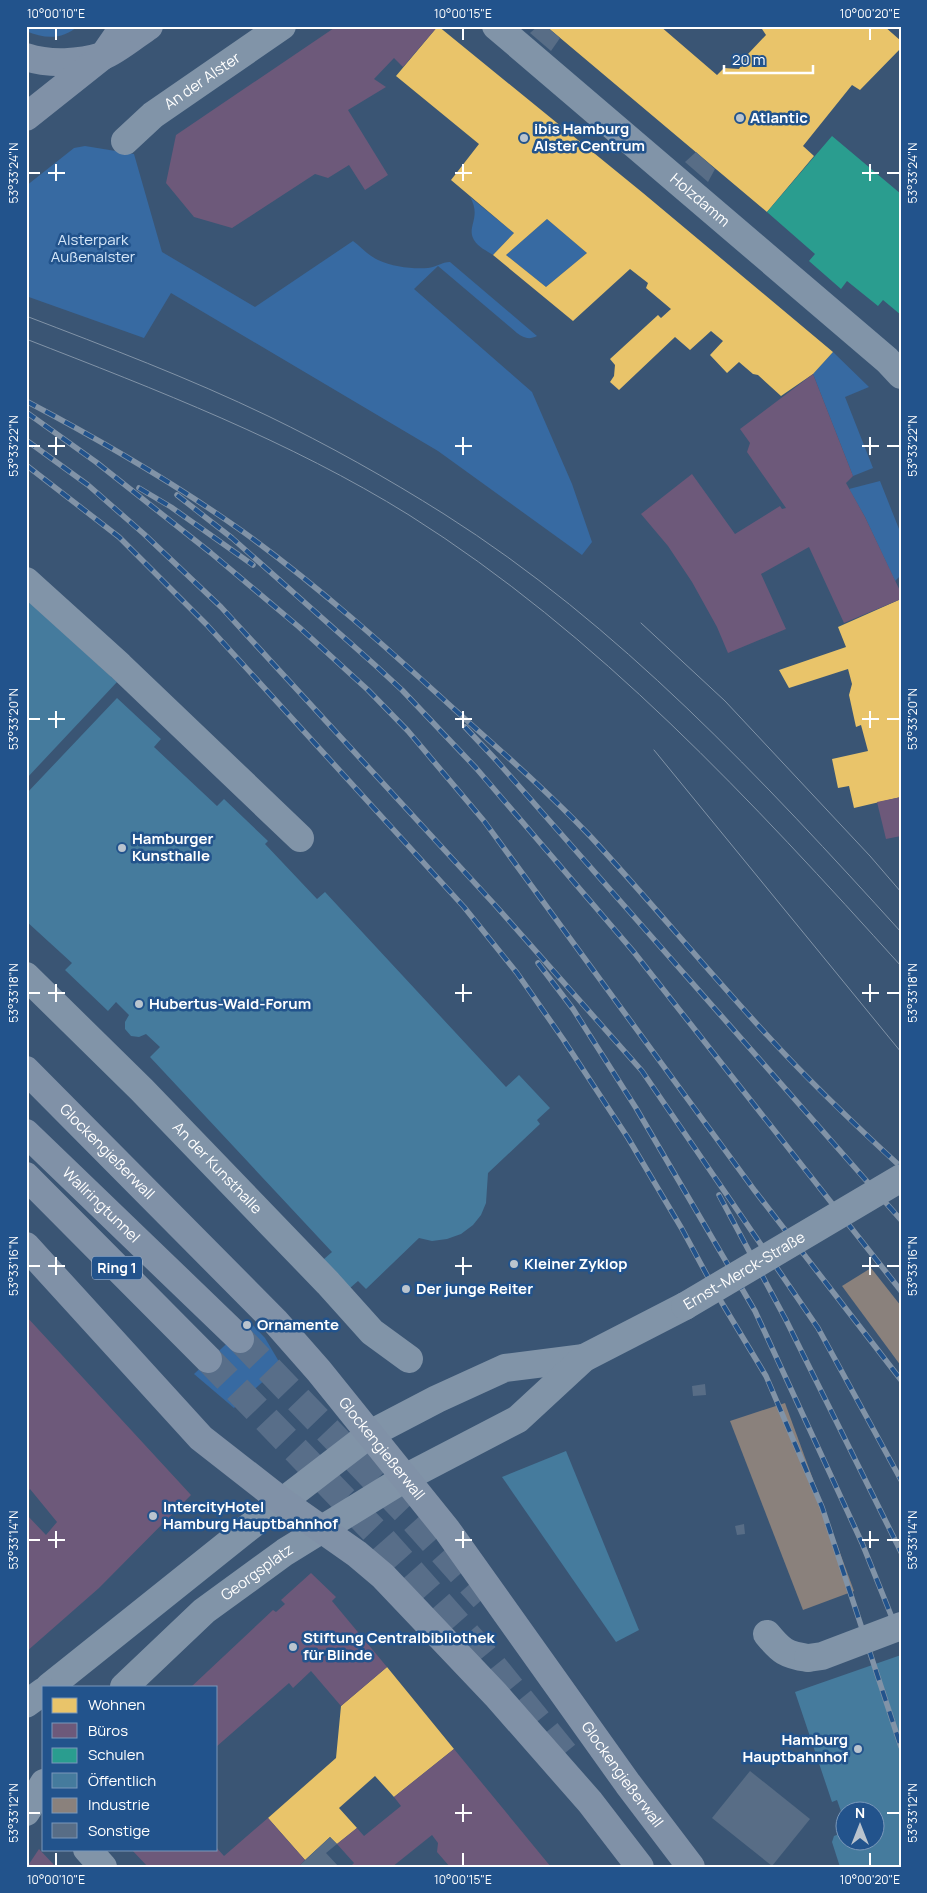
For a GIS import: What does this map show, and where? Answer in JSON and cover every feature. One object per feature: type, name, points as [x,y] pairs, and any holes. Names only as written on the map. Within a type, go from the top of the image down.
[{"type":"main road","points":[[26,57],[37,60],[70,62],[104,56],[124,26]]},
{"type":"main road","points":[[26,117],[104,56],[149,26]]},
{"type":"main road","name":"Glockengießerwall","points":[[26,1070],[275,1321],[370,1434],[447,1530],[628,1784],[691,1867]]},
{"type":"main road","name":"Wallringtunnel","points":[[26,1133],[240,1339]]},
{"type":"main road","name":"Ring 1","points":[[26,1176],[208,1360]]},
{"type":"main road","points":[[26,1246],[201,1438],[283,1502],[357,1554],[383,1576],[496,1694],[590,1802],[640,1867]]},
{"type":"street","name":"An der Alster","points":[[125,141],[153,115],[282,26]]},
{"type":"street","name":"Holzdamm","points":[[496,26],[864,341],[901,375]]},
{"type":"street","points":[[26,581],[120,666],[300,838]]},
{"type":"street","name":"An der Kunsthalle","points":[[26,976],[142,1090],[328,1283],[372,1332],[409,1360]]},
{"type":"street","name":"Ernst-Merck-Straße","points":[[405,1478],[518,1419],[584,1358],[685,1306],[901,1178]]},
{"type":"street","name":"Ernst-Merck-Straße","points":[[283,1502],[370,1434],[446,1395],[505,1368],[584,1358]]},
{"type":"street","name":"Georgsplatz","points":[[125,1686],[204,1611],[257,1571],[322,1528],[405,1478]]},
{"type":"street","points":[[50,1686],[283,1502]]},
{"type":"street","points":[[767,1634],[780,1649],[792,1656],[808,1658],[822,1656],[901,1626]]},
{"type":"street","points":[[26,1704],[42,1692]]},
{"type":"street","points":[[88,1850],[103,1867]]},
{"type":"green space","points":[[26,26],[78,26],[66,34],[47,37],[26,31]]},
{"type":"green space","name":"Alsterpark Außenalster","points":[[85,146],[134,154],[162,252],[255,307],[353,241],[368,254],[396,266],[428,268],[450,262],[537,336],[527,338],[517,333],[438,266],[414,289],[532,392],[572,484],[592,542],[582,555],[438,451],[171,293],[144,338],[26,296],[26,186],[74,148]]},
{"type":"green space","points":[[470,197],[514,233],[493,255],[478,245],[472,235],[475,210]]},
{"type":"green space","points":[[547,219],[587,253],[546,287],[506,255]]},
{"type":"green space","points":[[833,352],[869,387],[845,397],[873,468],[853,476],[813,374]]},
{"type":"green space","points":[[880,481],[901,534],[901,575],[895,581],[865,517],[849,489]]},
{"type":"green space","points":[[250,1322],[265,1338],[281,1365],[234,1408],[194,1374]]},
{"type":"building: Wohnen","points":[[438,26],[643,193],[833,352],[813,374],[781,396],[758,375],[753,374],[739,362],[727,373],[710,355],[723,341],[711,331],[690,350],[675,337],[619,390],[610,382],[614,376],[615,365],[610,359],[658,315],[661,318],[671,309],[646,288],[648,283],[630,269],[573,321],[493,255],[514,233],[451,180],[479,144],[396,76]],"holes":[[[547,219],[587,253],[546,287],[506,255]]]},
{"type":"building: Wohnen","name":"Atlantic","points":[[546,26],[660,26],[717,75],[724,68],[739,69],[748,54],[766,35],[762,26],[884,26],[901,41],[901,48],[860,90],[852,85],[803,146],[814,156],[767,212]]},
{"type":"building: Wohnen","points":[[901,599],[901,797],[854,808],[849,786],[838,788],[832,759],[868,751],[861,725],[856,727],[849,695],[852,684],[848,669],[789,688],[779,670],[846,647],[838,627]]},
{"type":"building: Wohnen","points":[[387,1667],[454,1749],[394,1797],[375,1776],[339,1808],[357,1828],[337,1844],[330,1837],[305,1860],[268,1818],[336,1758],[341,1706]]},
{"type":"building: Büros","points":[[337,26],[438,26],[403,67],[394,58],[374,79],[386,87],[348,110],[388,175],[365,190],[349,165],[328,178],[315,174],[232,228],[194,217],[166,183],[176,135]]},
{"type":"building: Büros","points":[[813,374],[853,476],[846,483],[865,517],[901,593],[901,599],[844,623],[809,547],[761,574],[786,629],[728,653],[717,627],[692,582],[668,546],[641,514],[692,474],[735,534],[780,506],[782,509],[786,508],[747,452],[750,443],[740,429]]},
{"type":"building: Büros","points":[[901,797],[901,836],[886,839],[877,802]]},
{"type":"building: Büros","points":[[26,1316],[191,1495],[99,1588],[26,1652],[26,1514],[46,1535],[57,1522],[30,1489],[28,1492],[26,1490]]},
{"type":"building: Büros","points":[[311,1573],[336,1597],[332,1601],[387,1667],[341,1706],[311,1671],[293,1688],[289,1683],[218,1745],[218,1686],[192,1686],[273,1610],[276,1612],[285,1604],[281,1600]]},
{"type":"building: Büros","points":[[454,1749],[551,1867],[450,1867],[437,1852],[438,1843],[432,1835],[392,1867],[350,1867],[354,1863],[337,1844],[357,1828],[364,1836],[401,1806],[394,1797]]},
{"type":"building: Büros","points":[[268,1818],[305,1860],[298,1867],[148,1867],[132,1850],[218,1849],[224,1856]]},
{"type":"building: Büros","points":[[39,1849],[56,1867],[27,1867]]},
{"type":"building: Schulen","points":[[832,136],[901,194],[901,315],[883,300],[878,306],[847,281],[841,289],[809,261],[815,254],[767,212]]},
{"type":"building: Öffentlich","points":[[26,599],[117,682],[26,779]]},
{"type":"building: Öffentlich","points":[[117,698],[161,739],[154,747],[217,806],[224,799],[268,841],[265,844],[317,899],[325,892],[506,1087],[519,1075],[550,1108],[537,1120],[540,1124],[488,1173],[486,1203],[481,1215],[473,1225],[461,1234],[447,1239],[432,1241],[419,1238],[366,1289],[358,1281],[342,1295],[316,1266],[332,1252],[150,1057],[160,1047],[146,1034],[139,1037],[131,1036],[125,1029],[125,1022],[129,1015],[116,1002],[108,1011],[65,970],[72,963],[26,921],[26,794]]},
{"type":"building: Öffentlich","points":[[566,1451],[639,1630],[616,1642],[502,1477]]},
{"type":"building: Öffentlich","name":"Hamburg Hauptbahnhof","points":[[901,1655],[901,1867],[840,1867],[835,1850],[884,1850],[884,1800],[834,1800],[832,1802],[795,1692]]},
{"type":"building: Industrie","points":[[871,1268],[901,1306],[901,1366],[842,1286]]},
{"type":"building: Industrie","points":[[785,1403],[854,1591],[803,1610],[730,1421]]},
{"type":"building: Sonstige","points":[[538,26],[546,26],[560,38],[551,51],[530,33]]},
{"type":"building: Sonstige","points":[[696,152],[715,169],[708,182],[685,162]]},
{"type":"building: Sonstige","points":[[705,1384],[706,1395],[693,1396],[692,1386]]},
{"type":"building: Sonstige","points":[[744,1524],[745,1534],[737,1535],[735,1526]]},
{"type":"building: Sonstige","points":[[750,1771],[810,1819],[772,1866],[712,1818]]},
{"type":"building: Sonstige","points":[[330,1837],[337,1844],[326,1853],[339,1867],[298,1867]]},
{"type":"tunnel","points":[[240,1339],[414,1520],[484,1598]]},
{"type":"tunnel","points":[[208,1359],[383,1540],[475,1644],[567,1757]]},
{"type":"tram line","points":[[26,316],[178,376],[290,427],[335,450],[401,488],[508,557],[569,604],[686,707],[796,818],[901,932]]},
{"type":"tram line","points":[[26,339],[222,418],[317,463],[409,515],[478,562],[545,612],[670,723],[788,843],[901,966]]},
{"type":"tram line","points":[[641,623],[725,701],[870,856],[901,892]]},
{"type":"tram line","points":[[654,750],[901,1052]]},
{"type":"railway","points":[[26,401],[136,463],[216,513],[297,573],[377,640],[575,820],[783,1052],[832,1102],[901,1167]]},
{"type":"railway","points":[[26,412],[96,462],[211,553],[299,627],[368,690],[408,731],[484,821],[755,1191],[901,1380]]},
{"type":"railway","points":[[26,440],[88,485],[144,534],[221,607],[495,905],[642,1071],[818,1328],[901,1480]]},
{"type":"railway","points":[[26,465],[119,537],[207,625],[464,907],[517,973],[563,1039],[628,1138],[766,1376],[822,1507],[901,1747]]},
{"type":"railway","points":[[139,488],[171,507],[253,565]]},
{"type":"railway","points":[[177,495],[232,538],[375,665],[402,690],[476,768],[633,951],[901,1291]]},
{"type":"railway","points":[[465,727],[901,1220]]},
{"type":"railway","points":[[538,963],[573,1009],[636,1108],[755,1311],[862,1543],[901,1640]]},
{"type":"railway","points":[[719,1195],[786,1320],[901,1552]]},
{"type":"place","name":"Atlantic","points":[[740,118]]},
{"type":"place","name":"ibis Hamburg Alster Centrum","points":[[524,138]]},
{"type":"place","name":"Hamburger Kunsthalle","points":[[122,848]]},
{"type":"place","name":"Hubertus-Wald-Forum","points":[[139,1004]]},
{"type":"place","name":"Kleiner Zyklop","points":[[514,1264]]},
{"type":"place","name":"Der junge Reiter","points":[[406,1289]]},
{"type":"place","name":"Ornamente","points":[[247,1325]]},
{"type":"place","name":"IntercityHotel Hamburg Hauptbahnhof","points":[[153,1516]]},
{"type":"place","name":"Stiftung Centralbibliothek für Blinde","points":[[293,1647]]},
{"type":"place","name":"Hamburg Hauptbahnhof","points":[[858,1749]]}]
